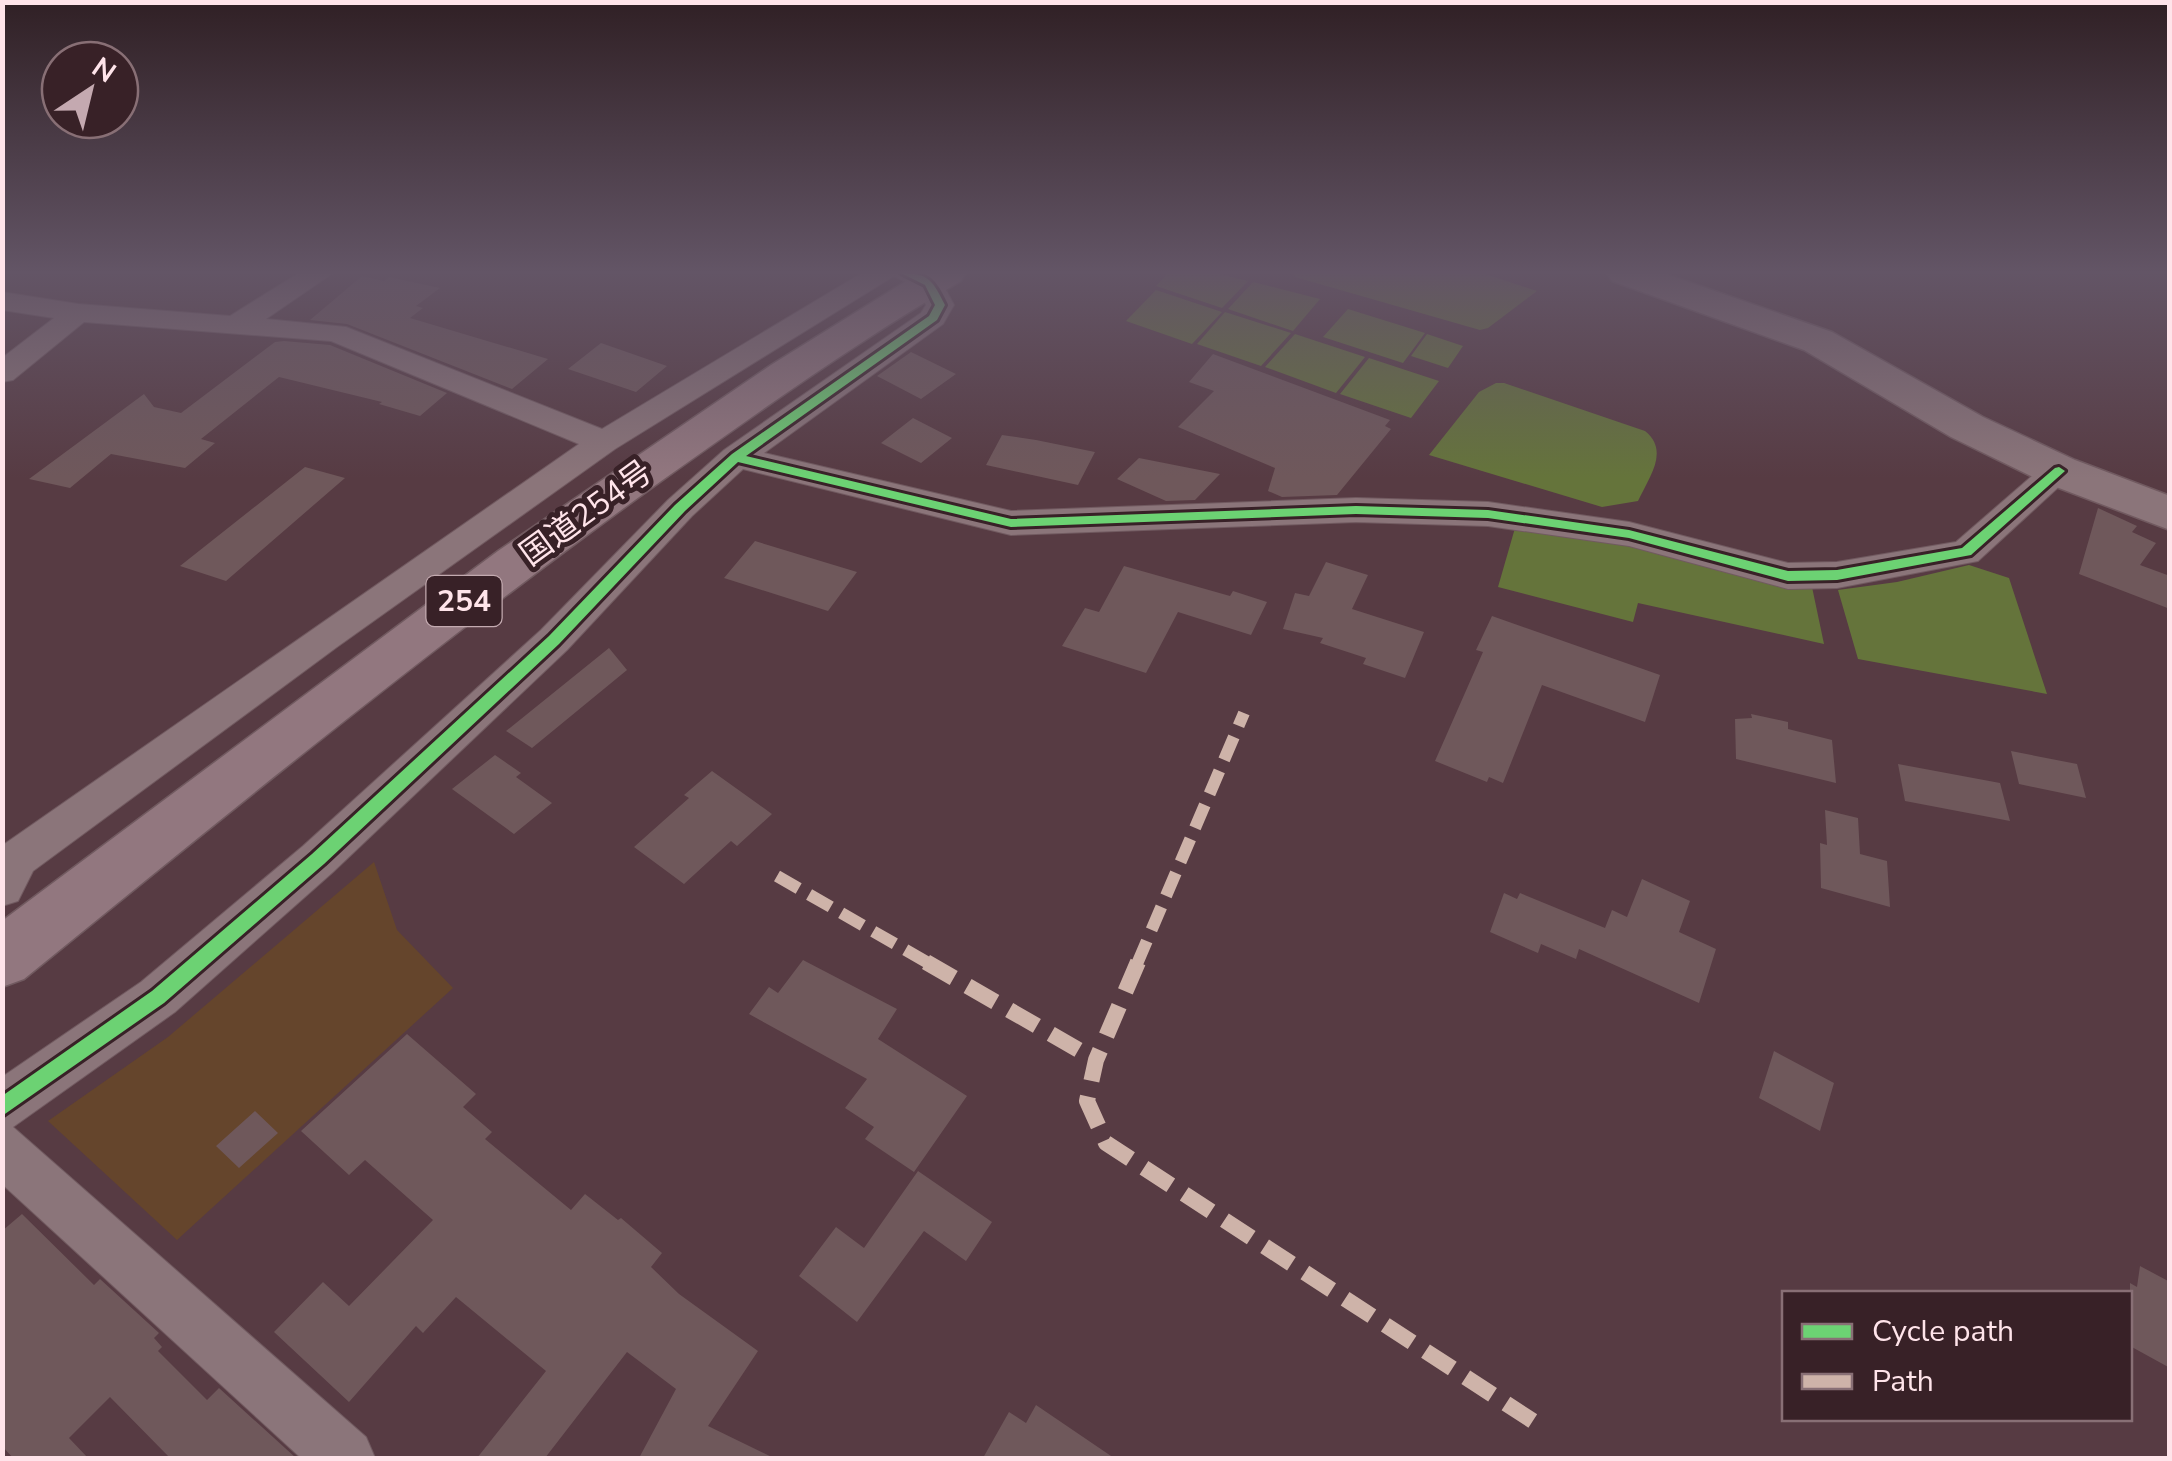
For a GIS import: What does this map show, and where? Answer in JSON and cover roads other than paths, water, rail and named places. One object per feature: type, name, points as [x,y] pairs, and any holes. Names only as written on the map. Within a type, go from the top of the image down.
[{"type":"highway","name":"国道254号","points":[[2,959],[323,704],[825,341]]},
{"type":"street","points":[[2,373],[42,341]]},
{"type":"street","points":[[356,341],[604,442]]},
{"type":"street","points":[[2,887],[18,858],[44,838],[604,442],[793,341]]},
{"type":"street","points":[[2,1108],[158,996],[318,859],[554,640],[680,508],[736,457],[900,341]]},
{"type":"street","points":[[1816,341],[1967,427],[2059,471],[2170,514]]},
{"type":"street","points":[[736,457],[1011,523],[1356,510],[1488,514],[1629,534],[1788,576],[1837,575],[1966,552],[2059,471]]},
{"type":"street","points":[[2,1148],[345,1458]]}]
